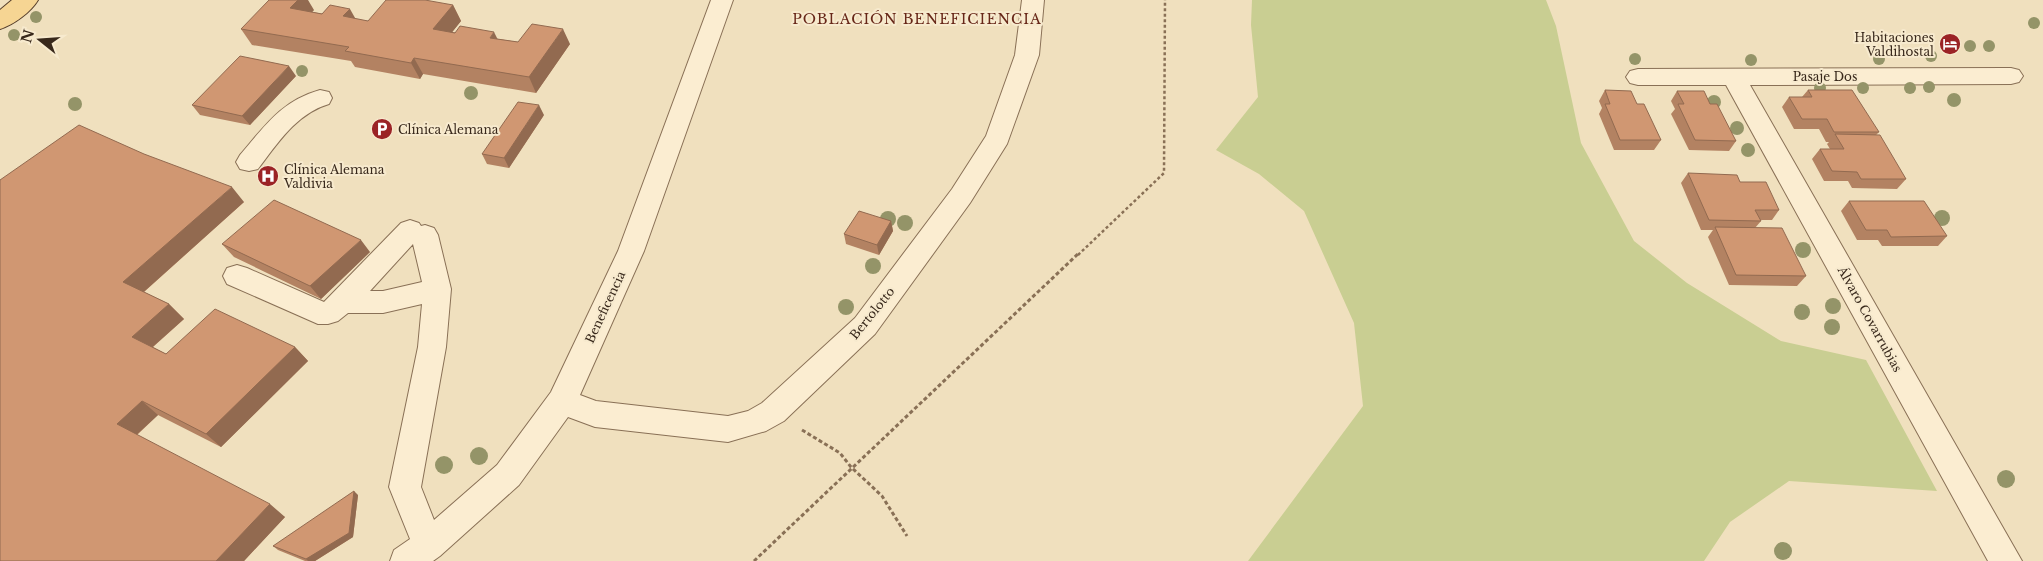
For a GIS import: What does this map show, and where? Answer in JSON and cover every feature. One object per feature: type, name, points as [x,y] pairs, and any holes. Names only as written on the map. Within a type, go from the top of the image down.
[{"type":"main road","points":[[0,20],[27,0]]},
{"type":"street","name":"Beneficencia","points":[[417,553],[508,474],[562,401],[631,250],[722,0]]},
{"type":"street","name":"Bertolotto","points":[[562,401],[595,414],[728,429],[755,422],[773,412],[865,326],[960,196],[998,138],[1027,55],[1033,0]]},
{"type":"street","name":"Pasaje Dos","points":[[1638,77],[2011,76]]},
{"type":"street","name":"Álvaro Covarrubias","points":[[1734,77],[2006,561]]},
{"type":"street","points":[[248,162],[296,110],[308,101],[320,98]]},
{"type":"street","points":[[237,276],[318,313],[328,312],[343,302],[417,232],[437,289],[432,346],[405,487],[417,553]]},
{"type":"street","points":[[343,302],[383,302],[437,289]]},
{"type":"path","points":[[754,561],[851,467],[1164,173],[1165,0]]},
{"type":"path","points":[[773,412],[840,453],[851,467],[882,496],[907,536]]},
{"type":"green space","points":[[1252,0],[1546,0],[1556,26],[1581,143],[1634,241],[1687,283],[1781,341],[1866,360],[1937,491],[1789,481],[1730,522],[1704,561],[1248,561],[1363,406],[1354,323],[1304,211],[1259,174],[1216,150],[1258,97],[1251,25]]},
{"type":"building","points":[[269,0],[298,0],[290,8],[322,14],[330,5],[350,9],[343,16],[368,21],[386,0],[425,0],[453,5],[433,29],[455,33],[460,26],[494,32],[490,38],[518,42],[532,24],[563,29],[529,77],[414,58],[411,63],[345,51],[349,47],[241,29]]},
{"type":"building","points":[[240,56],[289,66],[242,116],[192,105]]},
{"type":"building","points":[[1605,90],[1631,91],[1637,104],[1644,104],[1661,140],[1620,140],[1605,104],[1610,104]]},
{"type":"building","points":[[1808,90],[1852,90],[1879,132],[1834,132],[1827,119],[1802,119],[1789,97],[1812,97]]},
{"type":"building","points":[[1677,91],[1704,91],[1710,104],[1717,104],[1736,141],[1695,140],[1678,104],[1684,104]]},
{"type":"building","points":[[518,102],[539,105],[504,158],[482,154]]},
{"type":"building","points":[[79,125],[144,154],[232,187],[123,282],[169,304],[132,337],[166,354],[215,309],[295,347],[206,434],[142,401],[117,424],[270,504],[216,561],[0,561],[0,180]]},
{"type":"building","points":[[1835,134],[1880,135],[1906,179],[1861,179],[1857,172],[1832,171],[1820,149],[1844,149]]},
{"type":"building","points":[[1688,173],[1737,175],[1740,182],[1766,182],[1779,210],[1755,210],[1761,221],[1709,220]]},
{"type":"building","points":[[274,200],[361,240],[310,286],[222,244]]},
{"type":"building","points":[[1849,201],[1924,201],[1947,236],[1891,237],[1887,230],[1866,230]]},
{"type":"building","points":[[859,211],[891,221],[877,245],[844,234]]},
{"type":"building","points":[[1715,227],[1782,228],[1806,276],[1736,275]]},
{"type":"building","points":[[354,491],[349,533],[306,559],[273,546]]},
{"type":"place","name":"Habitaciones Valdihostal","points":[[1950,44]]},
{"type":"place","name":"Clínica Alemana","points":[[382,129]]},
{"type":"place","name":"Clínica Alemana Valdivia","points":[[268,176]]},
{"type":"district","name":"POBLACIÓN BENEFICIENCIA","points":[[917,19]]}]
